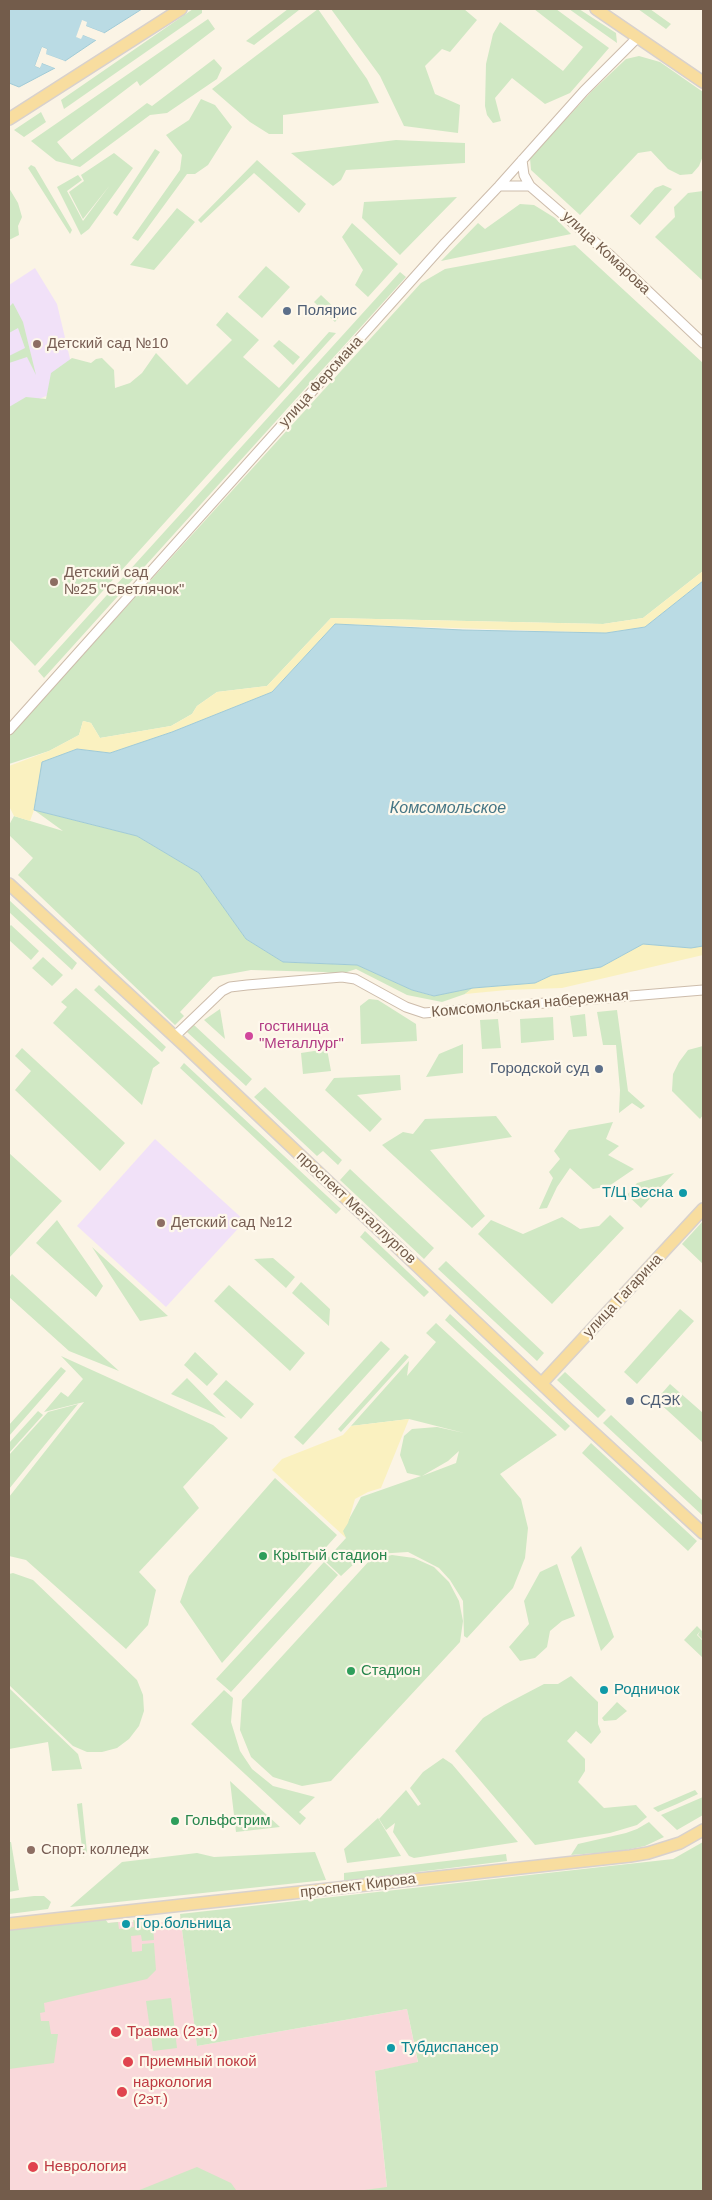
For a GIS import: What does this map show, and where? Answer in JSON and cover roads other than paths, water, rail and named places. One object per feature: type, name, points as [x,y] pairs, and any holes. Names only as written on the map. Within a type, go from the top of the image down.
[{"type":"main road","points":[[9,119],[180,9]]},
{"type":"main road","points":[[596,9],[703,82]]},
{"type":"main road","name":"проспект Металлургов","points":[[9,884],[174,1036],[703,1532]]},
{"type":"main road","name":"улица Гагарина","points":[[542,1383],[703,1209]]},
{"type":"main road","name":"проспект Кирова","points":[[9,1924],[630,1856],[648,1853],[680,1843],[703,1830]]},
{"type":"street","name":"улица Ферсмана","points":[[9,730],[445,243],[584,91],[638,38]]},
{"type":"street","points":[[499,186],[530,186],[524,174],[522,160]]},
{"type":"street","name":"улица Комарова","points":[[530,186],[611,256],[703,343]]},
{"type":"street","name":"Комсомольская набережная","points":[[174,1036],[222,992],[230,987],[247,985],[342,977],[355,979],[406,1007],[424,1013],[703,990]]},
{"type":"water","points":[[9,9],[142,9],[104,33],[86,26],[82,21],[77,37],[83,35],[96,40],[65,61],[45,54],[47,49],[42,47],[35,66],[40,68],[41,63],[55,68],[19,87],[9,83]]},
{"type":"water","name":"Комсомольское","points":[[703,581],[703,946],[691,948],[643,944],[601,967],[552,975],[535,983],[473,988],[434,996],[412,990],[357,965],[283,962],[246,939],[199,873],[137,836],[34,810],[42,762],[77,749],[110,753],[172,732],[272,692],[335,624],[463,630],[606,633],[645,627]]},
{"type":"place","name":"Полярис","points":[[287,311]]},
{"type":"place","name":"Детский сад №10","points":[[37,344]]},
{"type":"place","name":"Детский сад №25 \"Светлячок\"","points":[[54,582]]},
{"type":"place","name":"гостиница \"Металлург\"","points":[[249,1036]]},
{"type":"place","name":"Городской суд","points":[[599,1069]]},
{"type":"place","name":"Т/Ц Весна","points":[[683,1193]]},
{"type":"place","name":"Детский сад №12","points":[[161,1223]]},
{"type":"place","name":"СДЭК","points":[[630,1401]]},
{"type":"place","name":"Крытый стадион","points":[[263,1556]]},
{"type":"place","name":"Стадион","points":[[351,1671]]},
{"type":"place","name":"Родничок","points":[[604,1690]]},
{"type":"place","name":"Гольфстрим","points":[[175,1821]]},
{"type":"place","name":"Спорт. колледж","points":[[31,1850]]},
{"type":"place","name":"Гор.больница","points":[[126,1924]]},
{"type":"place","name":"Травма (2эт.)","points":[[116,2032]]},
{"type":"place","name":"Тубдиспансер","points":[[391,2048]]},
{"type":"place","name":"Приемный покой","points":[[128,2062]]},
{"type":"place","name":"наркология (2эт.)","points":[[122,2092]]},
{"type":"place","name":"Неврология","points":[[33,2167]]}]
